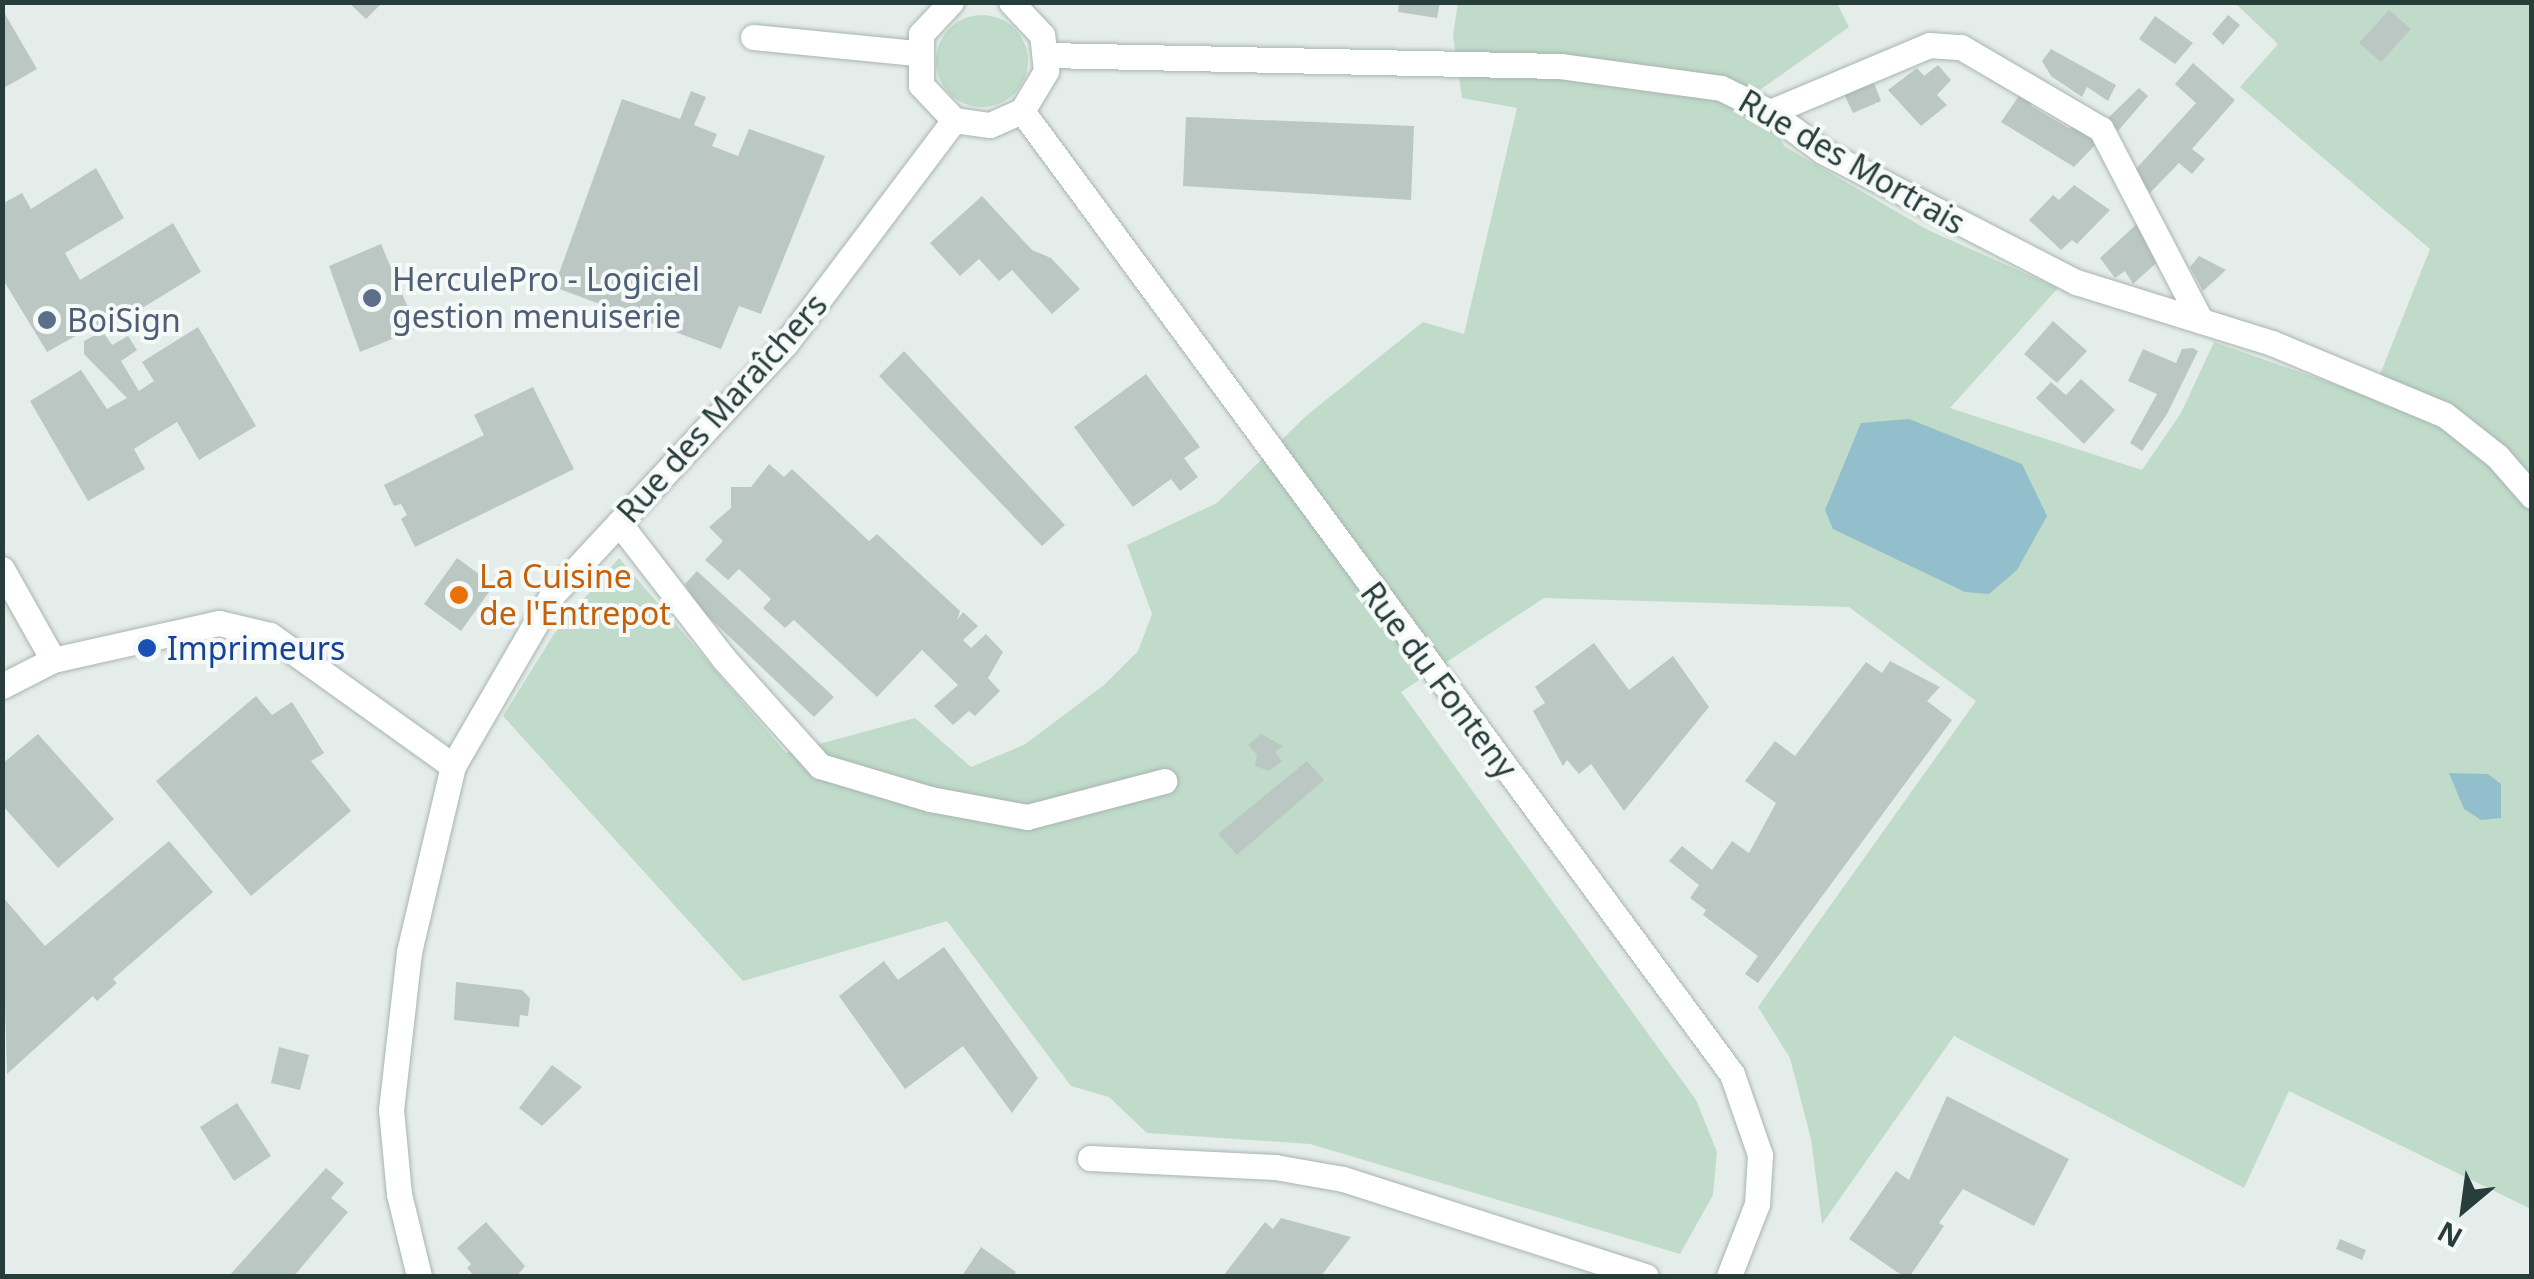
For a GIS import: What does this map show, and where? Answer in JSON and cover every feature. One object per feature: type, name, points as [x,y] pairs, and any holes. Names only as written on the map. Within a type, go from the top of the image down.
[{"type":"street","points":[[943,4],[916,53],[929,99],[954,120],[990,125],[1022,111],[1042,86],[1047,55],[1032,18],[1015,3]]},
{"type":"street","points":[[753,37],[916,53]]},
{"type":"street","points":[[1770,112],[1928,45],[1961,47],[2100,129],[2200,320]]},
{"type":"street","name":"Rue des Mortrais","points":[[1047,55],[1560,66],[1688,79],[1770,112],[1824,152],[2076,282],[2200,320],[2446,415],[2497,456],[2532,496]]},
{"type":"street","name":"Rue du Fonteny","points":[[1022,111],[1732,1074],[1760,1154],[1758,1204],[1728,1276]]},
{"type":"street","name":"Rue des Maraîchers","points":[[419,1276],[399,1194],[391,1110],[409,952],[452,766],[552,595],[786,343],[954,120]]},
{"type":"street","points":[[619,523],[724,659],[820,766],[930,800],[1026,817],[1164,781]]},
{"type":"street","points":[[2,569],[53,660]]},
{"type":"street","points":[[2,686],[53,660],[220,623],[270,635],[452,766]]},
{"type":"street","points":[[1090,1158],[1276,1167],[1343,1179],[1646,1276]]},
{"type":"green space","points":[[1458,3],[1837,3],[1849,27],[1757,92],[1784,146],[1928,230],[2058,288],[1950,408],[2142,470],[2181,413],[2214,342],[2371,397],[2430,249],[2240,87],[2278,44],[2235,3],[2531,3],[2531,1209],[2289,1091],[2244,1188],[1954,1036],[1822,1224],[1811,1139],[1790,1058],[1758,1007],[1976,701],[1849,607],[1544,598],[1401,692],[1696,1100],[1717,1152],[1713,1195],[1680,1254],[1310,1144],[1147,1133],[1109,1097],[1071,1086],[947,921],[743,981],[503,716],[554,634],[619,558],[786,753],[915,718],[971,767],[1024,745],[1104,685],[1138,651],[1152,614],[1127,545],[1217,503],[1306,416],[1423,322],[1464,334],[1517,108],[1462,98],[1453,35]]},
{"type":"green space","points":[[982,15],[1000,19],[1014,29],[1024,43],[1028,61],[1024,79],[1014,93],[1000,103],[982,107],[964,103],[950,93],[940,79],[936,61],[940,43],[950,29],[964,19]]},
{"type":"water","points":[[1909,419],[2022,464],[2047,516],[2017,570],[1989,594],[1965,592],[1833,529],[1825,510],[1861,423]]},
{"type":"water","points":[[2449,773],[2488,774],[2501,784],[2501,818],[2481,820],[2464,809]]},
{"type":"building","points":[[348,2],[383,2],[366,19]]},
{"type":"building","points":[[1399,2],[1440,2],[1437,18],[1398,12]]},
{"type":"building","points":[[2,9],[37,69],[2,89]]},
{"type":"building","points":[[2389,10],[2411,29],[2381,62],[2359,43]]},
{"type":"building","points":[[2228,15],[2240,25],[2223,45],[2212,34]]},
{"type":"building","points":[[2155,16],[2193,43],[2175,64],[2139,39]]},
{"type":"building","points":[[2051,49],[2116,85],[2108,101],[2087,87],[2082,97],[2051,76],[2042,61]]},
{"type":"building","points":[[2193,63],[2235,100],[2192,149],[2205,159],[2192,174],[2179,163],[2150,193],[2134,171],[2196,103],[2175,84]]},
{"type":"building","points":[[1938,65],[1951,80],[1937,95],[1947,105],[1921,126],[1888,90],[1917,68],[1924,76]]},
{"type":"building","points":[[1874,83],[1881,101],[1853,113],[1844,94]]},
{"type":"building","points":[[2139,88],[2148,96],[2118,131],[2108,118]]},
{"type":"building","points":[[2023,90],[2035,96],[2031,106],[2070,129],[2075,121],[2097,143],[2074,167],[2001,122]]},
{"type":"building","points":[[691,91],[706,97],[694,125],[717,134],[712,146],[738,156],[749,129],[825,156],[761,314],[739,306],[721,349],[554,287],[622,99],[680,119]]},
{"type":"building","points":[[1186,117],[1414,126],[1411,200],[1183,186]]},
{"type":"building","points":[[96,168],[124,218],[65,253],[80,280],[173,223],[201,272],[103,332],[112,345],[128,336],[137,350],[121,361],[139,391],[154,381],[142,362],[198,327],[256,426],[199,460],[177,422],[134,449],[145,469],[88,501],[30,401],[81,370],[107,409],[127,398],[84,354],[84,341],[99,333],[95,325],[47,352],[2,278],[2,204],[22,193],[31,209]]},
{"type":"building","points":[[2074,185],[2110,210],[2077,244],[2072,240],[2061,250],[2029,220],[2053,195],[2059,200]]},
{"type":"building","points":[[982,196],[1032,250],[1051,258],[1080,289],[1052,314],[1012,270],[999,281],[979,259],[960,276],[930,243]]},
{"type":"building","points":[[2141,220],[2164,256],[2133,284],[2125,271],[2115,278],[2100,258]]},
{"type":"building","name":"HerculePro - Logiciel gestion menuiserie","points":[[381,244],[417,329],[360,352],[329,266]]},
{"type":"building","points":[[2199,256],[2226,270],[2203,291],[2190,267]]},
{"type":"building","points":[[2053,321],[2087,351],[2057,383],[2024,354]]},
{"type":"building","points":[[2143,349],[2176,363],[2182,349],[2198,351],[2167,414],[2142,451],[2130,443],[2157,394],[2128,381]]},
{"type":"building","points":[[904,351],[1065,525],[1042,546],[879,376]]},
{"type":"building","points":[[1146,374],[1200,447],[1184,458],[1198,477],[1180,491],[1171,479],[1133,507],[1074,427]]},
{"type":"building","points":[[2081,379],[2115,410],[2084,444],[2036,398],[2051,382],[2066,395]]},
{"type":"building","points":[[533,387],[574,469],[415,547],[401,519],[407,515],[401,504],[394,506],[384,485],[484,435],[474,415]]},
{"type":"building","points":[[769,464],[784,477],[792,469],[869,541],[877,534],[960,611],[957,620],[963,612],[978,626],[963,640],[971,648],[986,634],[1003,652],[988,678],[1000,691],[975,716],[969,711],[953,725],[934,706],[958,685],[922,650],[877,697],[794,620],[785,628],[763,608],[771,599],[739,569],[728,580],[705,560],[723,541],[709,527],[731,508],[731,487],[751,487]]},
{"type":"building","name":"La Cuisine de l'Entrepot","points":[[457,558],[494,585],[461,631],[424,604]]},
{"type":"building","points":[[697,571],[834,697],[814,717],[698,607],[685,584]]},
{"type":"building","points":[[1594,643],[1629,690],[1673,656],[1709,707],[1624,811],[1591,764],[1579,774],[1567,760],[1563,766],[1533,711],[1545,703],[1535,687]]},
{"type":"building","points":[[1890,661],[1940,687],[1927,701],[1952,720],[1758,983],[1745,974],[1758,956],[1703,915],[1706,910],[1690,898],[1699,885],[1669,861],[1682,846],[1712,870],[1732,841],[1749,853],[1776,803],[1745,781],[1775,741],[1795,756],[1866,662],[1882,673]]},
{"type":"building","points":[[256,696],[272,715],[292,702],[324,753],[311,761],[351,811],[251,896],[156,781]]},
{"type":"building","points":[[38,734],[114,819],[58,868],[2,805],[2,764]]},
{"type":"building","points":[[1261,734],[1283,746],[1275,752],[1282,761],[1269,771],[1255,766],[1257,755],[1248,745]]},
{"type":"building","points":[[1307,761],[1324,780],[1237,855],[1218,834]]},
{"type":"building","points":[[169,841],[213,892],[113,979],[117,983],[97,1001],[93,996],[7,1074],[2,896],[45,946]]},
{"type":"building","points":[[944,947],[1038,1078],[1012,1113],[963,1046],[905,1089],[839,996],[884,961],[898,980]]},
{"type":"building","points":[[456,982],[522,990],[530,998],[528,1016],[520,1015],[519,1027],[454,1020]]},
{"type":"building","points":[[279,1047],[309,1055],[300,1090],[271,1083]]},
{"type":"building","points":[[552,1065],[582,1087],[542,1126],[519,1108]]},
{"type":"building","points":[[1947,1096],[2069,1159],[2034,1226],[1963,1189],[1939,1223],[1944,1226],[1910,1276],[1903,1276],[1849,1239],[1896,1171],[1909,1180]]},
{"type":"building","points":[[237,1103],[271,1156],[234,1181],[200,1127]]},
{"type":"building","points":[[326,1168],[344,1183],[331,1198],[348,1212],[294,1276],[229,1276]]},
{"type":"building","points":[[1281,1218],[1351,1237],[1321,1276],[1223,1276],[1265,1222],[1273,1229]]},
{"type":"building","points":[[486,1222],[525,1266],[517,1276],[474,1276],[467,1268],[471,1264],[457,1248]]},
{"type":"building","points":[[2340,1239],[2366,1250],[2362,1260],[2336,1249]]},
{"type":"building","points":[[981,1247],[1016,1272],[1013,1276],[962,1276]]},
{"type":"place","name":"HerculePro - Logiciel gestion menuiserie","points":[[372,298]]},
{"type":"place","name":"BoiSign","points":[[47,320]]},
{"type":"place","name":"La Cuisine de l'Entrepot","points":[[459,595]]},
{"type":"place","name":"Imprimeurs","points":[[147,648]]}]
